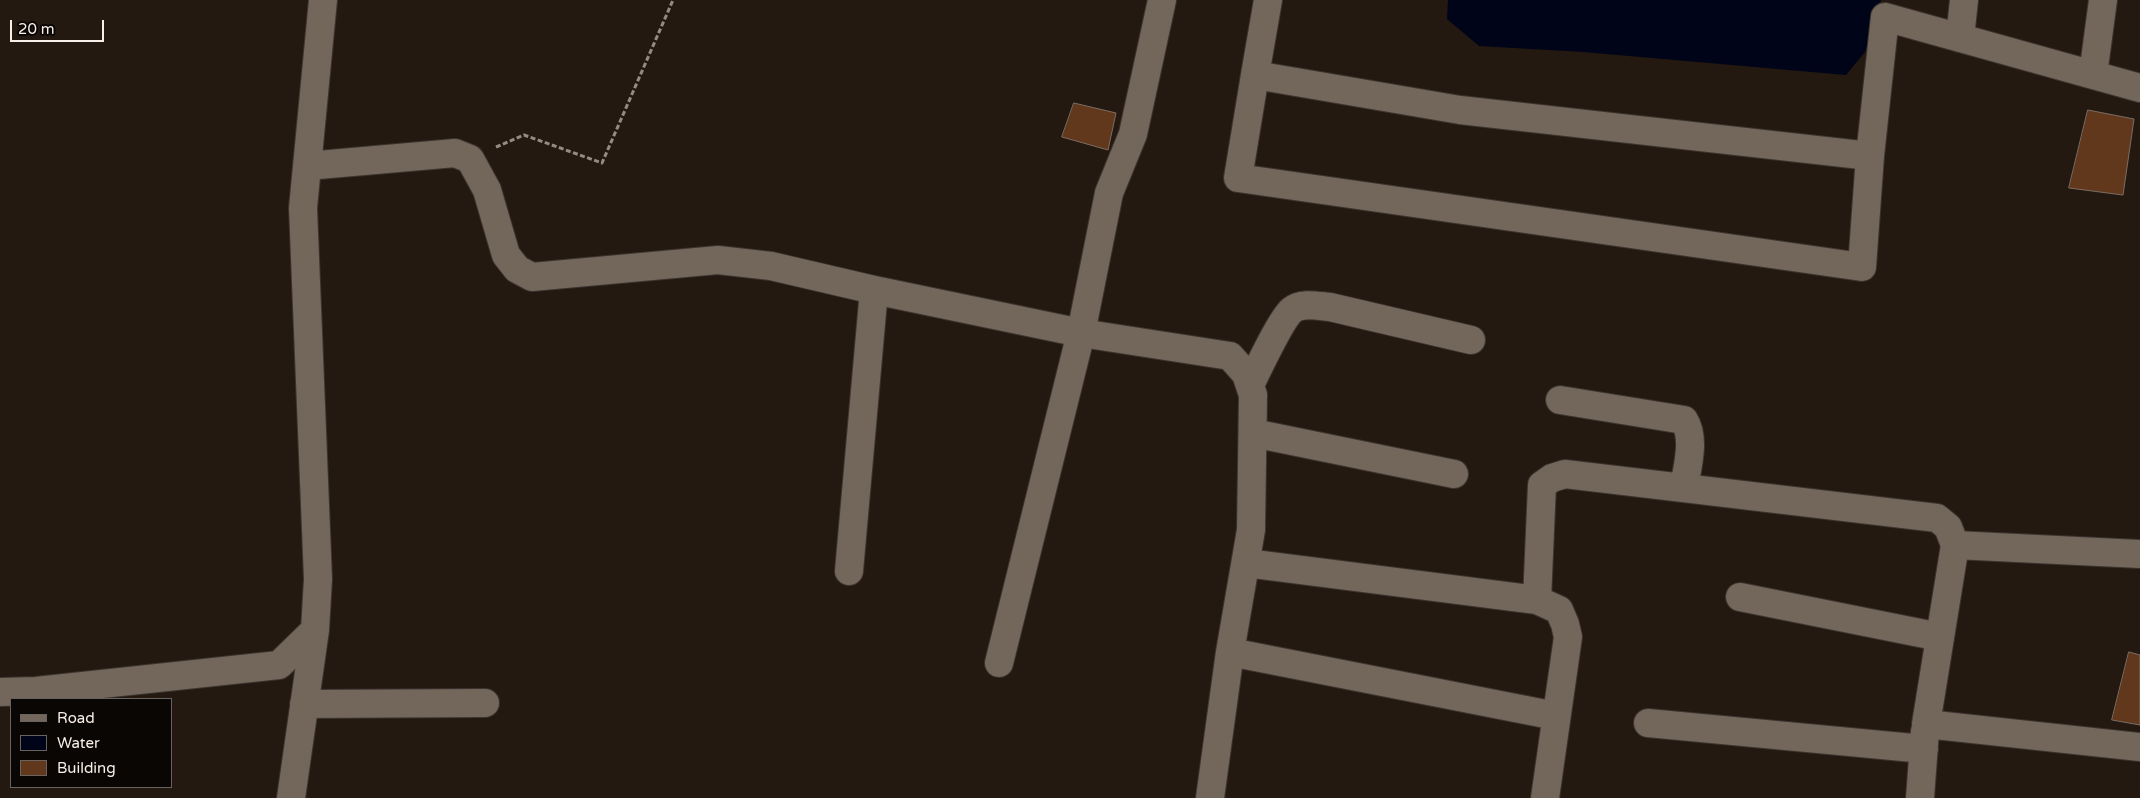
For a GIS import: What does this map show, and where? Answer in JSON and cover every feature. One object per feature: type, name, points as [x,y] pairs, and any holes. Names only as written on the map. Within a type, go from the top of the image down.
[{"type":"street","points":[[291,798],[315,630],[318,579],[303,208],[323,0]]},
{"type":"street","points":[[999,663],[1081,332],[1109,193],[1133,134],[1162,0]]},
{"type":"street","points":[[1268,0],[1238,178],[1862,267],[1870,156],[1885,17],[2140,88]]},
{"type":"street","points":[[1960,38],[1964,0]]},
{"type":"street","points":[[2092,74],[2104,0]]},
{"type":"street","points":[[1255,75],[1460,110],[1870,156]]},
{"type":"street","points":[[307,166],[455,153],[470,159],[487,190],[506,255],[517,269],[532,277],[718,260],[771,266],[874,290],[1081,332],[1230,356],[1246,374],[1253,395],[1252,530],[1230,652],[1210,798]]},
{"type":"street","points":[[849,571],[874,290]]},
{"type":"street","points":[[1250,386],[1287,317],[1292,310],[1307,305],[1330,307],[1471,340]]},
{"type":"street","points":[[1560,400],[1684,420],[1689,428],[1691,437],[1684,488]]},
{"type":"street","points":[[1253,433],[1454,474]]},
{"type":"street","points":[[1537,600],[1542,485],[1552,478],[1565,474],[1937,518],[1948,527],[1955,545],[1925,736],[1920,798]]},
{"type":"street","points":[[1955,545],[2140,554]]},
{"type":"street","points":[[1246,562],[1537,600],[1559,610],[1568,637],[1545,798]]},
{"type":"street","points":[[1740,597],[1940,637]]},
{"type":"street","points":[[0,692],[36,691],[279,665],[315,630]]},
{"type":"street","points":[[1230,652],[1556,716]]},
{"type":"street","points":[[304,704],[485,702]]},
{"type":"street","points":[[1648,723],[2140,747]]},
{"type":"path","points":[[470,159],[524,134],[602,163],[673,0]]},
{"type":"water","points":[[1448,0],[1881,0],[1865,52],[1846,75],[1583,52],[1479,46],[1447,19]]},
{"type":"building","points":[[1074,103],[1116,113],[1108,150],[1062,137]]},
{"type":"building","points":[[2088,110],[2134,119],[2123,195],[2069,188]]},
{"type":"building","points":[[2129,652],[2140,655],[2140,725],[2112,720]]}]
